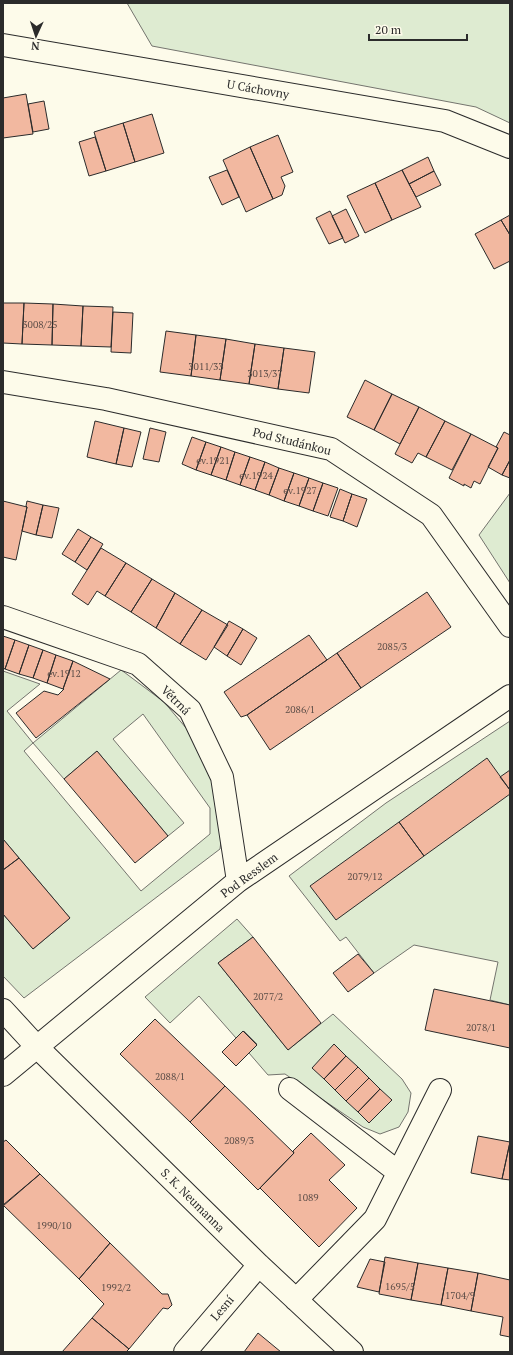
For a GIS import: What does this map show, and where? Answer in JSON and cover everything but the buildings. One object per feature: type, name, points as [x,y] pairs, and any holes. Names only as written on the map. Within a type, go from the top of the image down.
[{"type":"street","name":"U Cáchovny","points":[[3,45],[445,121],[510,147]]},
{"type":"street","name":"Pod Studánkou","points":[[3,382],[106,399],[331,449],[431,515],[510,626]]},
{"type":"street","name":"Větrná","points":[[3,616],[138,664],[190,710],[222,777],[238,881]]},
{"type":"street","name":"Pod Resslem","points":[[3,1074],[238,881],[510,696]]},
{"type":"street","name":"S. K. Neumanna","points":[[3,1010],[37,1047],[259,1265],[352,1352]]},
{"type":"street","points":[[290,1089],[398,1172]]},
{"type":"street","points":[[296,1300],[375,1219],[440,1090]]},
{"type":"street","name":"Lesní","points":[[185,1352],[259,1265]]},
{"type":"green space","points":[[127,3],[510,3],[510,123],[476,107],[152,46]]},
{"type":"green space","points":[[510,493],[510,583],[479,535]]},
{"type":"green space","points":[[121,670],[164,702],[192,735],[212,773],[222,833],[220,849],[24,998],[3,976],[3,914],[33,949],[70,918],[3,839],[3,671],[40,684],[7,711],[33,743]],"holes":[[[143,714],[210,808],[210,834],[141,891],[24,751],[33,743],[64,779],[97,751],[168,836],[184,823],[113,739]]]},
{"type":"green space","points":[[510,721],[510,1005],[490,1000],[498,962],[414,945],[374,973],[346,937],[340,941],[289,876],[386,803]]},
{"type":"green space","points":[[237,919],[253,937],[218,963],[288,1050],[333,1014],[402,1079],[411,1093],[408,1112],[399,1127],[380,1134],[363,1127],[285,1074],[268,1075],[249,1053],[257,1044],[244,1031],[236,1038],[199,996],[170,1023],[145,997]]}]
